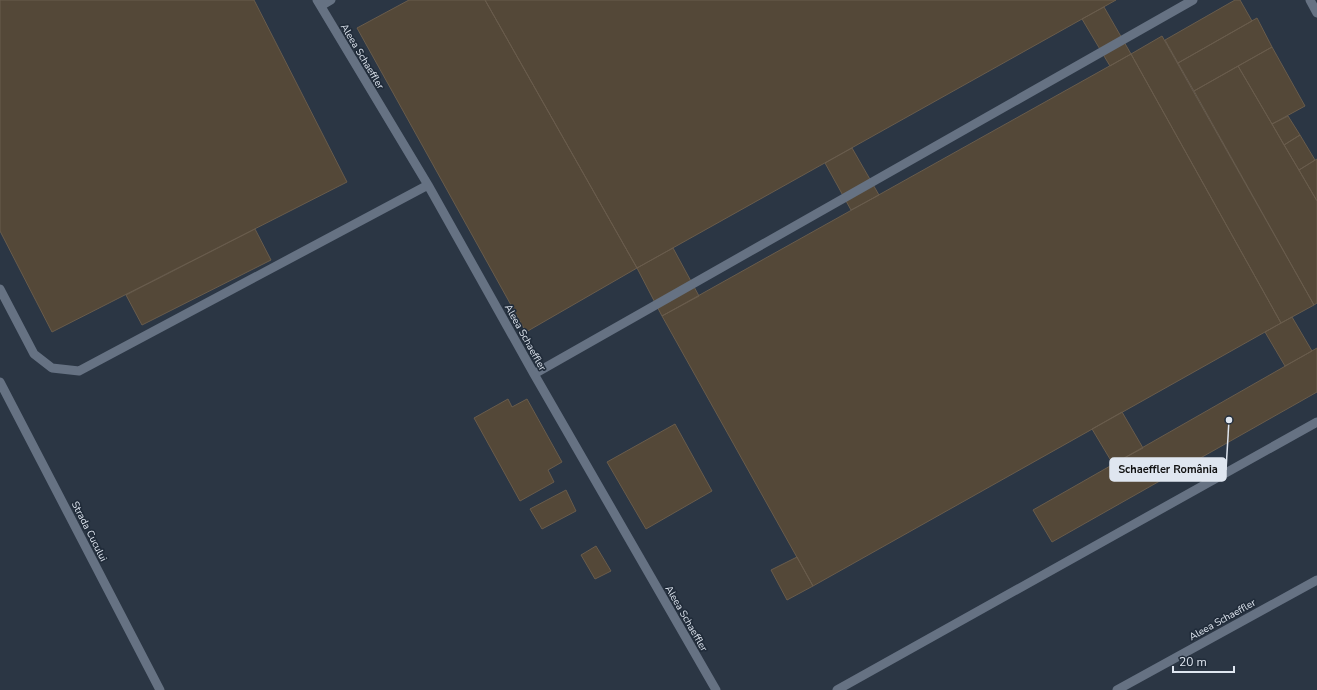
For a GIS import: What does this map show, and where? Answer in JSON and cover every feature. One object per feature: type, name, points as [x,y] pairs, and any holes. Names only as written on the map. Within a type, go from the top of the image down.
[{"type":"lane","name":"Aleea Schaeffler","points":[[331,0],[319,3],[428,184],[534,374],[716,690]]},
{"type":"lane","points":[[534,374],[1193,0]]},
{"type":"lane","points":[[1310,0],[1317,13]]},
{"type":"lane","points":[[0,289],[34,354],[52,368],[80,370],[428,184]]},
{"type":"lane","name":"Strada Cucului","points":[[0,382],[160,690]]},
{"type":"lane","points":[[837,690],[1317,422]]},
{"type":"lane","name":"Aleea Schaeffler","points":[[1117,690],[1317,580]]},
{"type":"building","points":[[0,0],[254,0],[347,182],[52,332],[0,231]]},
{"type":"building","points":[[409,0],[485,0],[637,268],[526,332],[357,28]]},
{"type":"building","points":[[485,0],[1116,0],[637,268]]},
{"type":"building","points":[[1235,0],[1240,0],[1252,21],[1178,63],[1165,40]]},
{"type":"building","points":[[1104,7],[1131,54],[1110,66],[1082,19]]},
{"type":"building","points":[[1257,18],[1272,47],[1194,91],[1178,63]]},
{"type":"building","points":[[1162,36],[1314,305],[1281,323],[1131,54]]},
{"type":"building","points":[[1272,47],[1305,106],[1272,124],[1238,66]]},
{"type":"building","points":[[1131,54],[1281,323],[813,586],[662,316]]},
{"type":"building","points":[[1238,66],[1317,201],[1317,303],[1314,305],[1194,91]]},
{"type":"building","points":[[1288,116],[1300,135],[1284,145],[1272,124]]},
{"type":"building","points":[[1300,135],[1315,160],[1299,170],[1284,145]]},
{"type":"building","points":[[852,148],[879,195],[851,210],[825,163]]},
{"type":"building","points":[[1317,159],[1317,201],[1299,170]]},
{"type":"building","points":[[255,229],[271,260],[142,325],[126,295]]},
{"type":"building","points":[[673,248],[699,296],[662,316],[637,268]]},
{"type":"building","points":[[1292,317],[1312,351],[1285,366],[1265,332]]},
{"type":"building","points":[[1317,348],[1317,392],[1052,542],[1033,510]]},
{"type":"building","points":[[508,399],[512,407],[527,399],[562,462],[548,470],[554,482],[520,501],[474,418]]},
{"type":"building","points":[[1122,412],[1143,448],[1113,464],[1092,429]]},
{"type":"building","points":[[675,424],[712,491],[646,529],[607,462]]},
{"type":"building","points":[[566,490],[576,511],[542,529],[530,509]]},
{"type":"building","points":[[596,546],[611,571],[595,579],[581,555]]},
{"type":"building","points":[[797,557],[813,586],[787,600],[771,570]]},
{"type":"place","name":"Schaeffler România","points":[[1229,420]]}]
